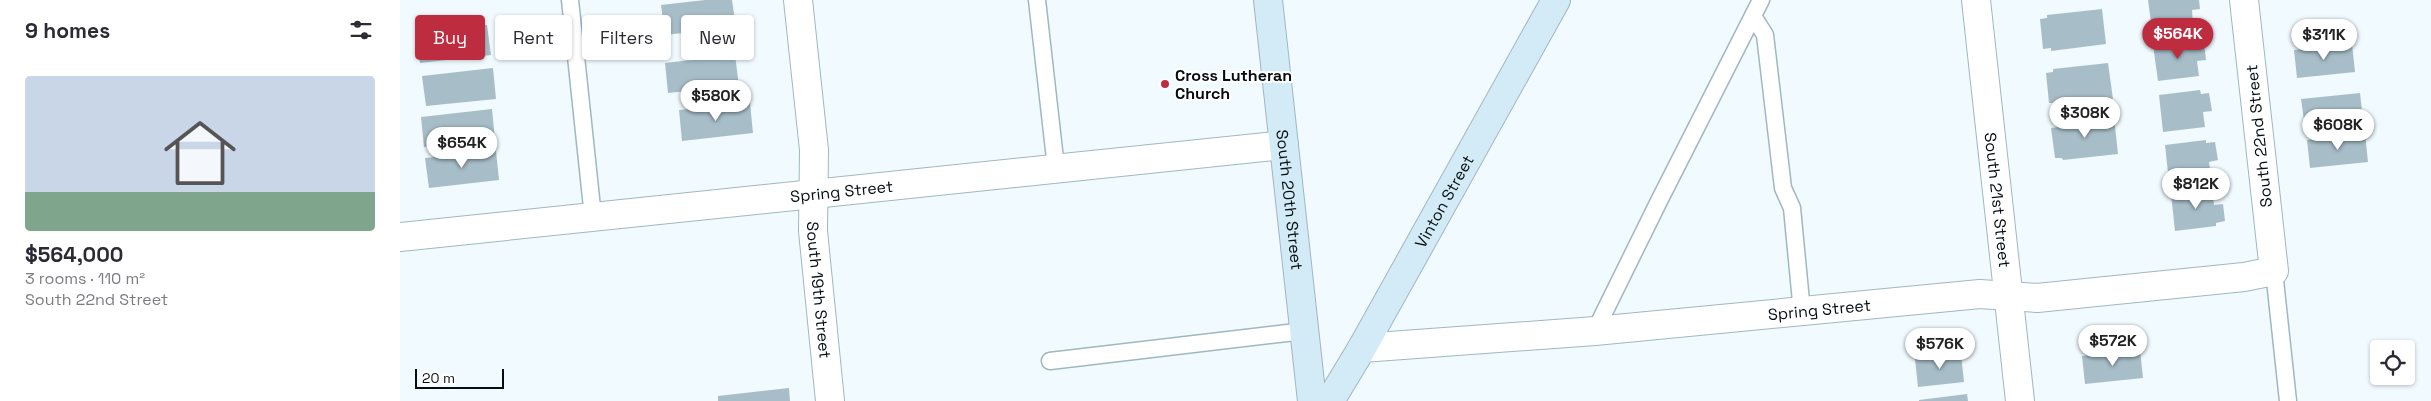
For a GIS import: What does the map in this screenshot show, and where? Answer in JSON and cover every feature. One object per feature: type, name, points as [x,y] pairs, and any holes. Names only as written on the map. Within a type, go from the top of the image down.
[{"type":"main road","name":"South 20th Street","points":[[1268,0],[1312,401]]},
{"type":"main road","name":"Vinton Street","points":[[1330,401],[1362,348],[1556,0]]},
{"type":"street","name":"South 19th Street","points":[[798,0],[814,150],[815,194],[813,231],[830,401]]},
{"type":"street","name":"South 21st Street","points":[[1976,0],[2020,401]]},
{"type":"street","name":"South 22nd Street","points":[[2244,0],[2274,271]]},
{"type":"street","name":"Spring Street","points":[[400,237],[1284,145]]},
{"type":"street","name":"Spring Street","points":[[1362,348],[1596,331],[1980,294],[2037,298],[2244,277],[2274,271]]},
{"type":"lane","points":[[570,0],[593,217]]},
{"type":"lane","points":[[1037,0],[1056,168]]},
{"type":"lane","points":[[1596,331],[1658,203],[1761,0]]},
{"type":"lane","points":[[1753,16],[1765,34],[1783,188],[1792,208],[1802,312]]},
{"type":"lane","points":[[2274,271],[2288,401]]},
{"type":"lane","points":[[1050,361],[1304,331]]},
{"type":"building","points":[[705,0],[732,0],[734,15],[681,15],[681,33],[671,34],[671,15],[662,15],[661,5]]},
{"type":"building","points":[[2148,0],[2199,0],[2200,9],[2192,10],[2193,25],[2152,30]]},
{"type":"building","points":[[2102,9],[2106,44],[2051,51],[2051,48],[2043,49],[2040,19],[2047,18],[2047,15]]},
{"type":"building","points":[[485,25],[487,25],[491,55],[485,56]]},
{"type":"building","points":[[2194,40],[2195,43],[2204,42],[2206,60],[2197,61],[2199,76],[2158,81],[2153,45]]},
{"type":"building","points":[[2352,44],[2355,72],[2297,78],[2294,50]]},
{"type":"building","points":[[420,60],[447,60],[420,63]]},
{"type":"building","points":[[691,60],[736,60],[739,86],[668,93],[665,63]]},
{"type":"building","points":[[2108,63],[2113,99],[2057,105],[2057,103],[2049,103],[2046,73],[2053,72],[2053,69]]},
{"type":"building","points":[[493,68],[496,99],[426,106],[422,76]]},
{"type":"building","points":[[2200,90],[2201,94],[2209,93],[2212,111],[2203,112],[2205,127],[2163,132],[2159,95]]},
{"type":"building","points":[[2360,93],[2363,120],[2305,127],[2301,99]]},
{"type":"building","points":[[750,103],[753,133],[682,141],[679,110]]},
{"type":"building","points":[[492,109],[495,140],[424,147],[421,117]]},
{"type":"building","points":[[2114,117],[2118,154],[2063,160],[2062,158],[2055,158],[2051,128],[2059,127],[2058,124]]},
{"type":"building","points":[[2365,134],[2368,162],[2310,168],[2307,140]]},
{"type":"building","points":[[2206,140],[2206,143],[2215,142],[2218,160],[2209,162],[2211,177],[2169,182],[2165,145]]},
{"type":"building","points":[[496,151],[499,180],[429,188],[425,158]]},
{"type":"building","points":[[2212,189],[2214,205],[2223,204],[2225,221],[2216,223],[2216,226],[2175,231],[2171,194]]},
{"type":"building","points":[[2140,350],[2143,378],[2085,384],[2082,356]]},
{"type":"building","points":[[1961,354],[1964,382],[1918,387],[1915,359]]},
{"type":"building","points":[[789,388],[790,401],[718,401],[718,396]]},
{"type":"building","points":[[1967,394],[1968,401],[1919,401],[1919,400]]},
{"type":"place","name":"Cross Lutheran Church","points":[[1165,84]]}]
